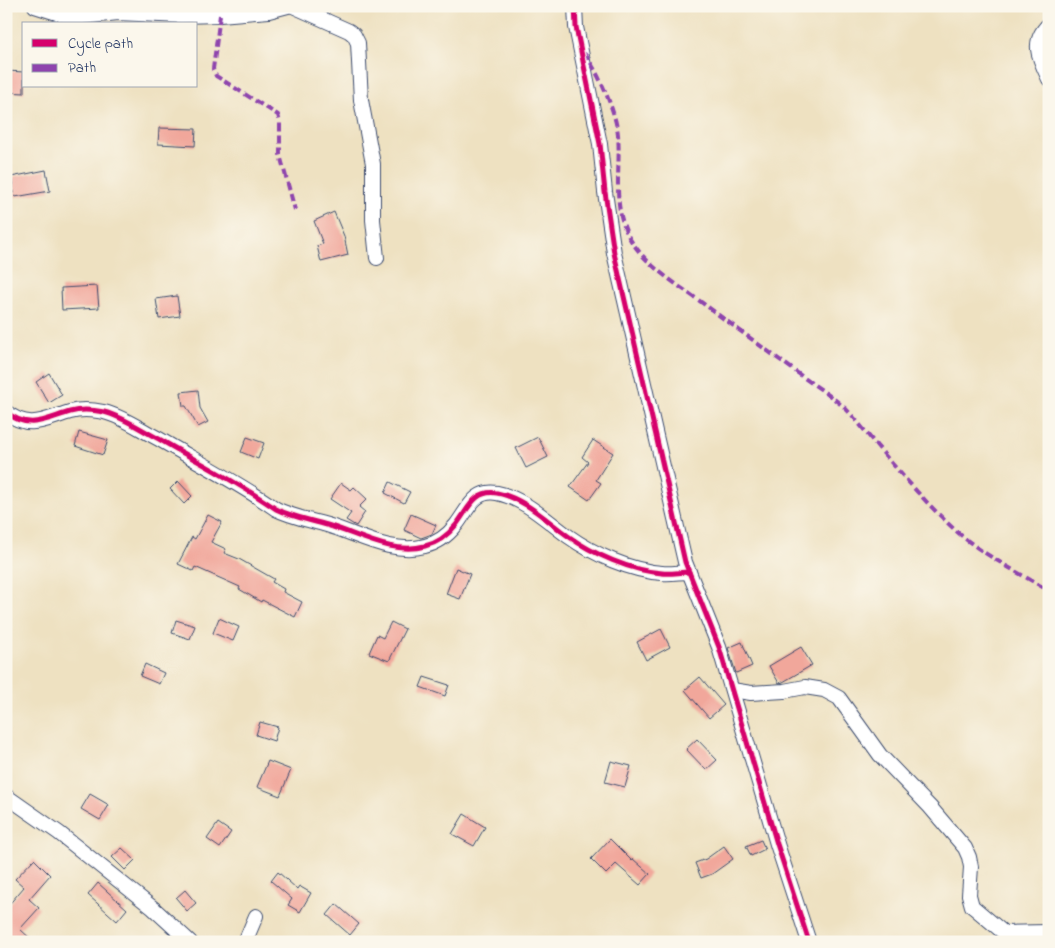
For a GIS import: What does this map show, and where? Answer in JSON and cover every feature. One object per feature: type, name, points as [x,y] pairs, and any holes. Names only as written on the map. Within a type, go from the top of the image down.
[{"type":"street","points":[[35,6],[73,18],[118,12],[181,16],[220,16],[269,11],[288,6]]},
{"type":"street","points":[[293,6],[349,31],[354,35],[358,43],[361,100],[373,164],[373,220],[377,258]]},
{"type":"street","points":[[575,6],[576,27],[600,144],[604,192],[614,253],[685,562],[719,647],[777,844],[809,942]]},
{"type":"street","points":[[1049,24],[1041,32],[1037,42],[1040,60],[1049,79]]},
{"type":"street","points":[[6,412],[21,422],[37,423],[72,412],[105,412],[195,459],[276,510],[379,544],[408,548],[425,546],[438,541],[457,524],[475,498],[490,492],[513,498],[586,547],[625,566],[662,573],[689,572]]},
{"type":"street","points":[[732,690],[752,693],[784,691],[805,687],[824,690],[839,698],[880,755],[930,807],[965,848],[971,867],[969,895],[972,906],[1004,933],[1049,932]]},
{"type":"street","points":[[6,796],[59,833],[153,908],[190,942]]},
{"type":"street","points":[[245,942],[256,916]]},
{"type":"building","points":[[6,71],[22,72],[22,88],[24,88],[24,93],[6,92]]},
{"type":"building","points":[[159,128],[196,129],[195,146],[158,144]]},
{"type":"building","points":[[46,170],[50,191],[15,197],[11,177]]},
{"type":"building","points":[[334,212],[344,236],[348,255],[321,262],[317,246],[323,244],[314,221]]},
{"type":"building","points":[[97,286],[99,308],[62,310],[61,288]]},
{"type":"building","points":[[177,296],[180,316],[159,319],[156,299]]},
{"type":"building","points":[[49,373],[62,395],[49,403],[36,382]]},
{"type":"building","points":[[198,390],[200,408],[208,422],[198,427],[186,406],[183,406],[181,392]]},
{"type":"building","points":[[79,432],[108,440],[103,455],[75,446]]},
{"type":"building","points":[[247,437],[264,443],[258,459],[241,452]]},
{"type":"building","points":[[538,437],[548,457],[526,468],[516,448]]},
{"type":"building","points":[[593,440],[613,453],[596,480],[601,483],[589,500],[570,487],[588,462],[582,457]]},
{"type":"building","points":[[178,481],[192,496],[184,504],[170,489]]},
{"type":"building","points":[[390,482],[410,492],[404,503],[385,493]]},
{"type":"building","points":[[341,483],[351,490],[354,487],[367,499],[359,507],[365,512],[356,526],[346,520],[351,513],[330,499]]},
{"type":"building","points":[[411,514],[436,525],[432,534],[421,538],[404,530]]},
{"type":"building","points":[[208,515],[222,522],[211,542],[226,549],[224,553],[239,559],[274,579],[272,582],[284,589],[283,592],[302,602],[295,617],[262,600],[261,602],[239,589],[240,587],[195,567],[193,571],[178,564],[192,537],[195,539]]},
{"type":"building","points":[[456,568],[470,574],[460,599],[446,594]]},
{"type":"building","points":[[219,618],[239,627],[233,641],[213,633]]},
{"type":"building","points":[[176,620],[195,626],[190,639],[172,633]]},
{"type":"building","points":[[391,622],[405,629],[389,661],[369,653],[377,635],[383,638]]},
{"type":"building","points":[[661,629],[670,647],[646,660],[637,642]]},
{"type":"building","points":[[742,642],[752,666],[736,673],[728,648]]},
{"type":"building","points":[[801,647],[812,665],[779,683],[769,666]]},
{"type":"building","points":[[145,664],[164,673],[159,684],[140,676]]},
{"type":"building","points":[[424,677],[449,685],[445,696],[420,687]]},
{"type":"building","points":[[700,677],[724,705],[709,718],[685,690]]},
{"type":"building","points":[[260,722],[278,727],[274,741],[256,735]]},
{"type":"building","points":[[697,739],[717,760],[706,770],[686,749]]},
{"type":"building","points":[[268,761],[291,770],[280,796],[257,787]]},
{"type":"building","points":[[611,761],[631,766],[625,787],[605,782]]},
{"type":"building","points":[[90,794],[109,805],[100,820],[81,809]]},
{"type":"building","points":[[464,814],[485,827],[474,846],[452,834]]},
{"type":"building","points":[[218,823],[231,832],[220,848],[207,839]]},
{"type":"building","points":[[610,839],[632,861],[633,859],[650,874],[640,885],[616,864],[606,874],[591,859]]},
{"type":"building","points":[[761,840],[765,849],[751,856],[746,846]]},
{"type":"building","points":[[724,846],[733,859],[712,874],[701,878],[695,863],[706,859]]},
{"type":"building","points":[[122,848],[135,860],[125,870],[112,857]]},
{"type":"building","points":[[34,859],[50,875],[29,899],[39,908],[20,929],[34,942],[15,942],[6,934],[6,908],[24,887],[15,879]]},
{"type":"building","points":[[278,872],[297,889],[299,886],[311,893],[300,912],[288,905],[292,899],[271,881]]},
{"type":"building","points":[[98,883],[127,909],[117,921],[88,895]]},
{"type":"building","points":[[185,890],[196,903],[187,911],[176,898]]},
{"type":"building","points":[[336,904],[359,924],[350,935],[327,915]]},
{"type":"marked path","points":[[220,15],[213,69],[216,76],[278,115],[280,122],[280,155],[295,210]]},
{"type":"marked path","points":[[584,53],[600,81],[617,126],[619,148],[618,188],[621,214],[624,226],[636,248],[669,279],[846,409],[924,499],[965,538],[988,555],[1049,591]]},
{"type":"cycle path","points":[[575,6],[576,27],[600,144],[614,253],[685,562],[719,647],[777,844],[809,942]]},
{"type":"cycle path","points":[[6,412],[14,418],[30,422],[38,422],[78,410],[111,414],[248,490],[276,509],[388,546],[413,548],[434,543],[453,529],[477,497],[483,494],[497,493],[526,505],[578,543],[625,565],[650,572],[689,572]]}]
